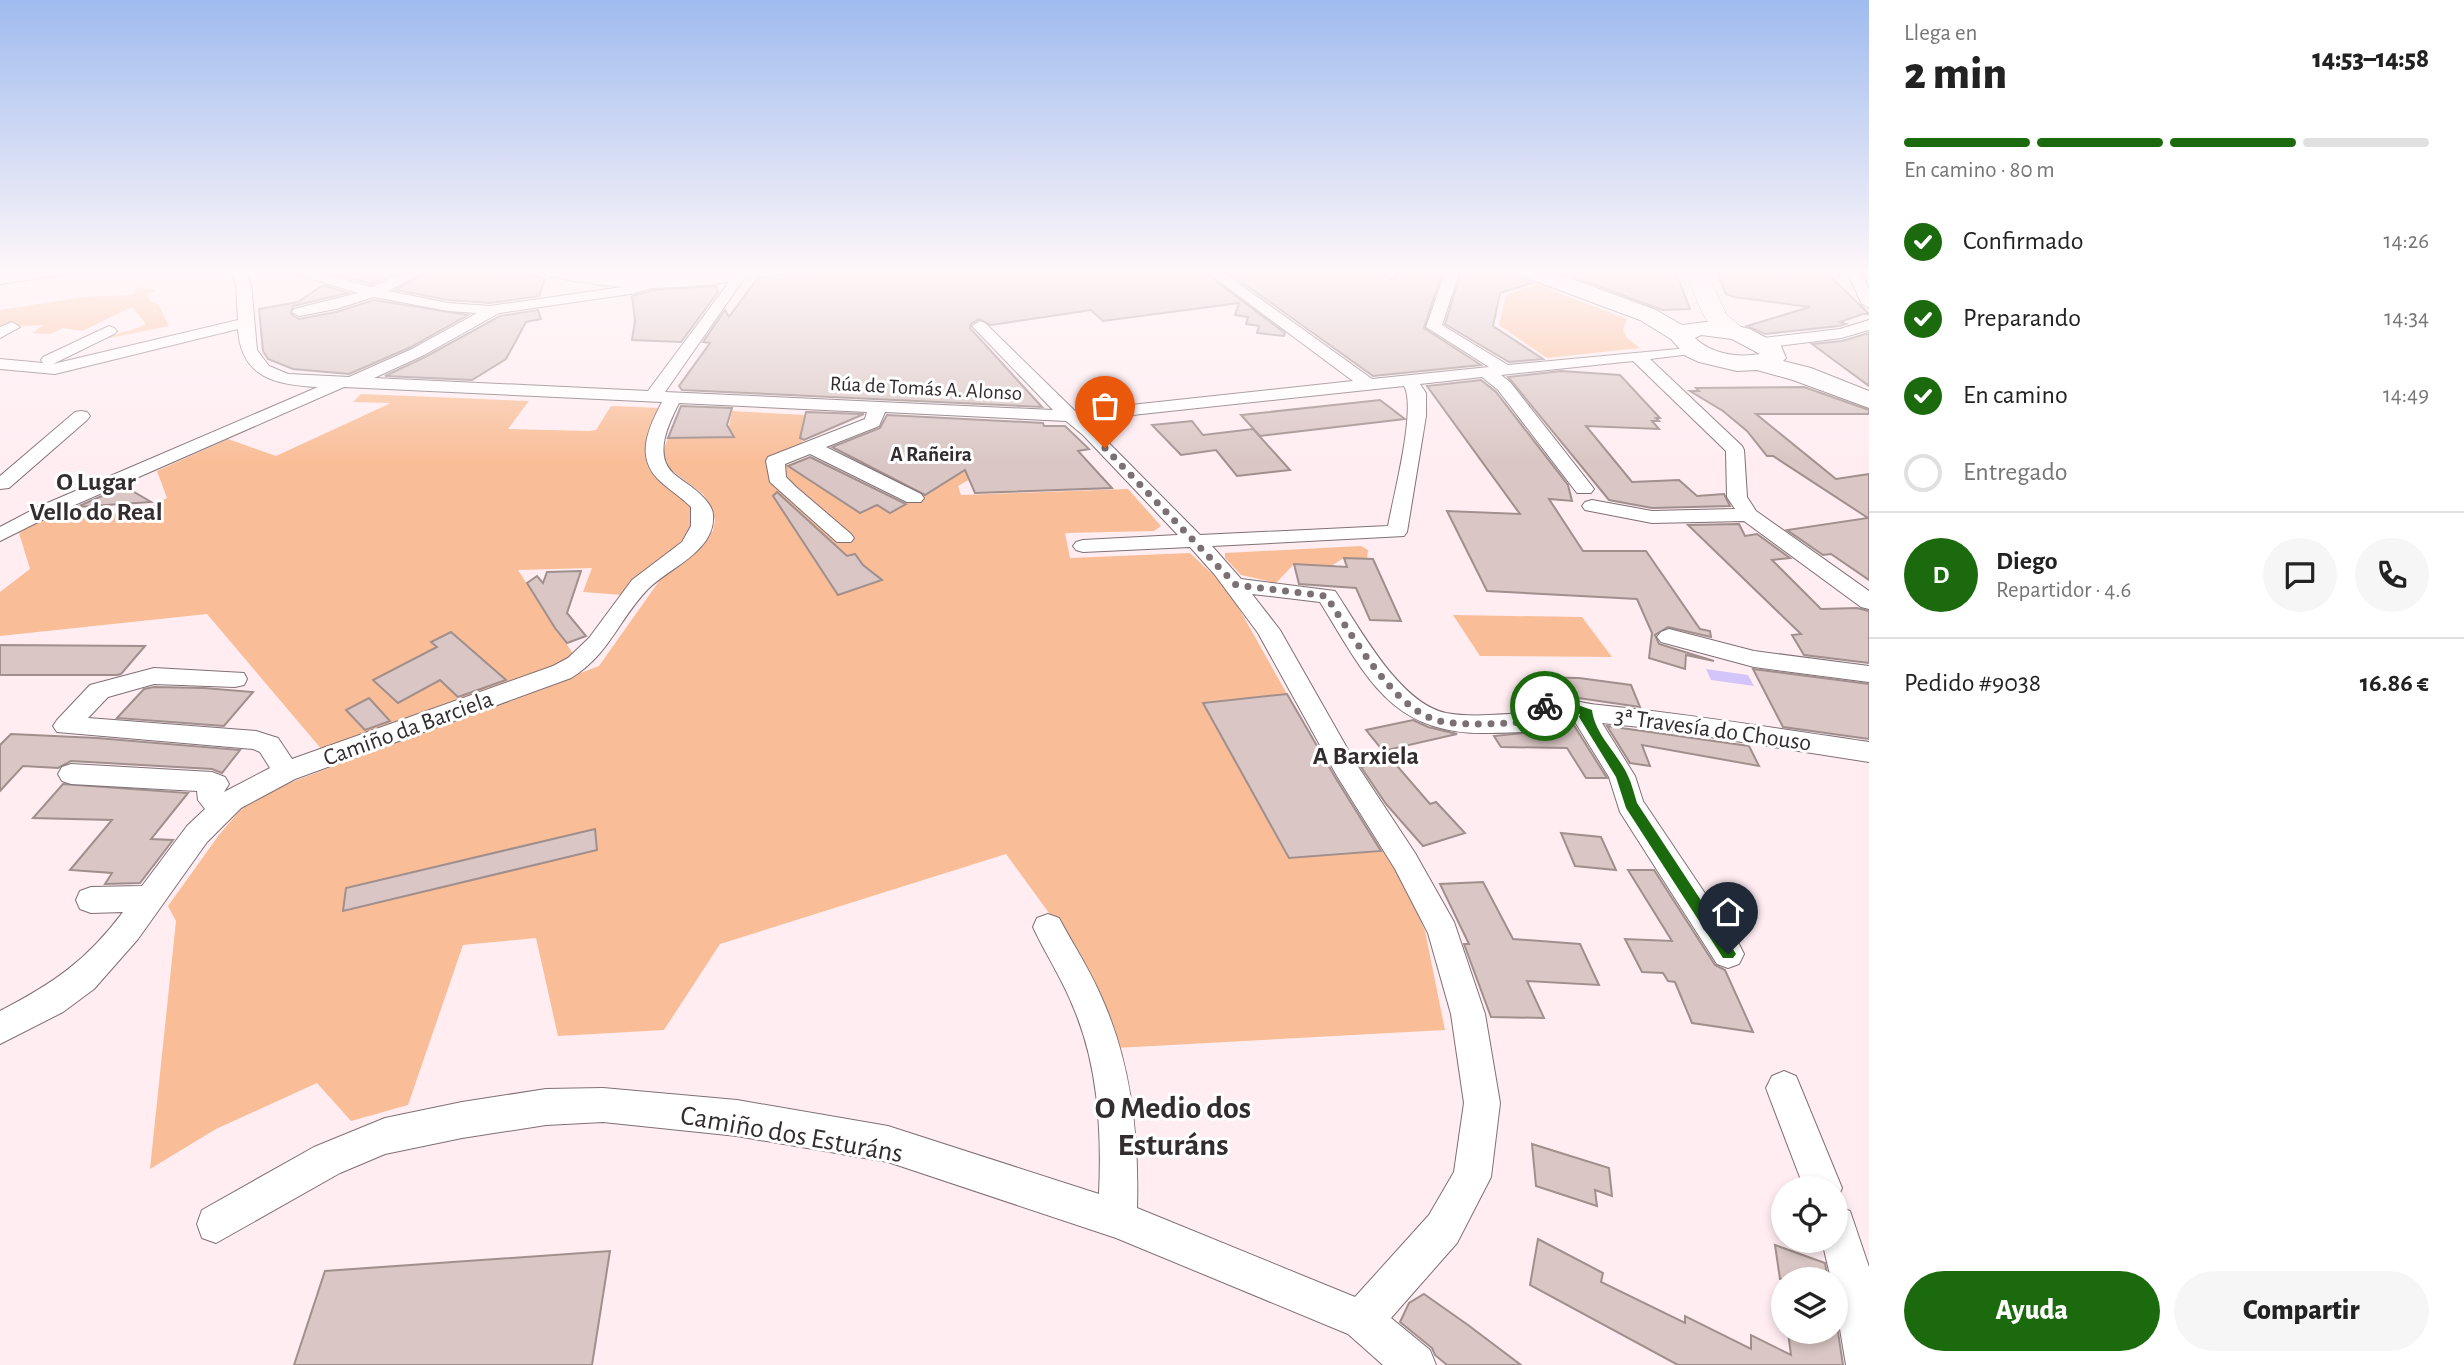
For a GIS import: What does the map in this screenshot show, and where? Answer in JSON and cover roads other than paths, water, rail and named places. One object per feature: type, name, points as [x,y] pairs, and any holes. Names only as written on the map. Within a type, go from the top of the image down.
[{"type":"main road","points":[[1706,334],[1718,359],[1765,355]]},
{"type":"main road","points":[[1709,334],[1869,400]]},
{"type":"street","points":[[33,369],[104,334]]},
{"type":"street","points":[[0,364],[55,369],[197,334]]},
{"type":"street","name":"Rúa de Tomás A. Alonso","points":[[247,334],[249,352],[254,363],[264,371],[302,380],[877,409],[1074,416],[1637,356],[1700,334]]},
{"type":"street","points":[[0,535],[54,507],[347,383],[446,334]]},
{"type":"street","points":[[662,398],[706,334]]},
{"type":"street","points":[[988,334],[1063,410],[1074,416],[1236,585],[1268,630],[1346,769],[1405,861],[1443,931],[1468,1014],[1482,1103],[1472,1177],[1443,1229],[1363,1320]]},
{"type":"street","points":[[1302,334],[1373,384],[1416,407]]},
{"type":"street","points":[[1445,334],[1504,369]]},
{"type":"street","points":[[1765,355],[1839,334]]},
{"type":"street","points":[[1637,356],[1735,450],[1737,497],[1749,515],[1869,602]]},
{"type":"street","points":[[1484,371],[1504,386],[1588,498],[1652,517],[1749,515]]},
{"type":"street","points":[[1083,546],[1397,532],[1417,416],[1417,393],[1409,380]]},
{"type":"street","name":"Camiño da Barciela","points":[[0,1028],[51,1001],[83,979],[112,948],[197,834],[224,807],[256,786],[286,772],[562,671],[590,654],[629,598],[690,544],[702,525],[704,516],[697,502],[655,463],[662,398]]},
{"type":"street","points":[[844,538],[777,478],[775,461],[873,422],[877,409]]},
{"type":"street","points":[[5,489],[81,416]]},
{"type":"street","points":[[809,446],[914,498]]},
{"type":"street","points":[[1236,585],[1326,596],[1354,639],[1404,701],[1429,718],[1452,722],[1537,722],[1541,720],[1539,712],[1543,706],[1569,706],[1587,713]]},
{"type":"street","points":[[1669,637],[1754,659],[1869,674]]},
{"type":"street","points":[[235,679],[154,676],[99,691],[66,726],[256,740],[269,746],[286,772]]},
{"type":"street","name":"3ª Travesía do Chouso","points":[[1728,954],[1630,804],[1622,776],[1590,728],[1585,717],[1587,713],[1659,720],[1869,752]]},
{"type":"street","points":[[71,774],[212,782],[215,784],[210,793],[212,800],[224,807]]},
{"type":"street","points":[[91,900],[150,898]]},
{"type":"street","points":[[1048,927],[1089,1005],[1113,1083],[1121,1164],[1116,1219]]},
{"type":"street","points":[[1784,1088],[1818,1176]]},
{"type":"street","name":"Camiño dos Esturáns","points":[[216,1224],[327,1160],[385,1136],[546,1107],[603,1105],[737,1118],[888,1144],[1116,1219],[1363,1320],[1415,1365]]},
{"type":"street","points":[[1845,1253],[1867,1365]]},
{"type":"district","name":"A Rañeira","points":[[931,454]]},
{"type":"district","name":"O Lugar Vello do Real","points":[[96,496]]},
{"type":"district","name":"A Barxiela","points":[[1366,755]]},
{"type":"district","name":"O Medio dos Esturáns","points":[[1173,1126]]}]
